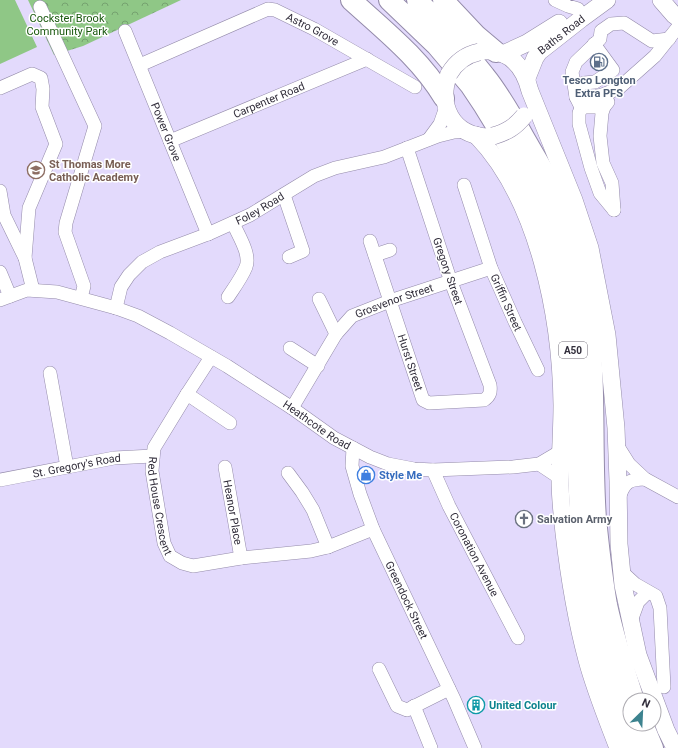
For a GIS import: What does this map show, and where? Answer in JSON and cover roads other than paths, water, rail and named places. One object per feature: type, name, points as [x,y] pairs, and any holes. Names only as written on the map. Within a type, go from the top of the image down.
[{"type":"highway","points":[[351,0],[424,68],[435,83],[445,103]]},
{"type":"highway","name":"A50","points":[[389,0],[436,45],[473,90],[514,155],[529,184],[552,240],[565,290],[572,336],[581,538],[587,586],[604,667],[620,718],[634,748]]},
{"type":"highway","name":"A50","points":[[417,0],[451,34],[470,56],[501,98],[547,179],[561,213],[581,277],[588,320],[593,376],[596,516],[601,560],[607,605],[632,692]]},
{"type":"highway","points":[[443,0],[493,52]]},
{"type":"highway","points":[[646,732],[653,748]]},
{"type":"main road","name":"Baths Road","points":[[529,85],[535,58],[539,52],[607,0]]},
{"type":"main road","name":"Baths Road","points":[[493,52],[527,43],[558,24],[584,5]]},
{"type":"main road","points":[[529,85],[528,108],[524,116],[513,128],[505,133],[494,136],[471,133],[457,124],[451,117],[445,103],[445,85],[449,74],[457,63],[464,58],[493,52],[510,57],[519,66],[529,85],[574,200],[590,248],[607,335],[616,445],[619,498],[619,544],[623,585],[638,655],[666,730],[675,748]]},
{"type":"main road","name":"A50","points":[[471,133],[492,154],[510,181],[529,222],[540,257],[555,316],[560,356],[562,405],[560,478],[564,534],[587,660],[600,702],[618,748]]},
{"type":"street","points":[[558,24],[559,15],[556,1],[584,5]]},
{"type":"street","points":[[40,7],[95,126],[66,223],[65,232],[84,286],[81,298]]},
{"type":"street","name":"Astro Grove","points":[[140,65],[268,9],[275,10],[314,28],[415,87]]},
{"type":"street","points":[[594,44],[613,70],[595,82],[584,83],[576,88],[579,102],[579,124],[591,168],[600,193],[614,210],[612,183],[603,163],[600,125],[604,107],[619,88],[655,56],[671,18]]},
{"type":"street","points":[[579,102],[572,72],[576,62],[600,39],[601,32],[611,24],[624,23],[652,41],[671,18]]},
{"type":"street","name":"Power Grove","points":[[125,31],[208,234]]},
{"type":"street","name":"Carpenter Road","points":[[170,141],[367,59]]},
{"type":"street","points":[[0,88],[32,74],[41,78],[43,89],[42,108],[56,144],[29,208],[25,258]]},
{"type":"street","points":[[579,102],[589,100],[619,88]]},
{"type":"street","points":[[579,102],[604,107]]},
{"type":"street","points":[[429,139],[440,124],[445,103]]},
{"type":"street","name":"Foley Road","points":[[116,308],[120,287],[142,262],[160,252],[208,234],[263,208],[314,176],[335,168],[384,157],[429,139],[454,132],[471,133]]},
{"type":"street","name":"Gregory Street","points":[[407,148],[451,282],[490,385],[491,393]]},
{"type":"street","points":[[0,191],[4,215],[25,258],[33,290]]},
{"type":"street","name":"Griffin Street","points":[[470,192],[491,268],[527,334],[538,370]]},
{"type":"street","points":[[284,195],[303,251],[289,257]]},
{"type":"street","points":[[228,297],[246,267],[247,260],[245,250],[233,223]]},
{"type":"street","name":"Hurst Street","points":[[370,241],[421,396],[425,402],[484,400],[491,393]]},
{"type":"street","points":[[375,256],[390,250]]},
{"type":"street","name":"Griffin Street","points":[[451,282],[491,268]]},
{"type":"street","points":[[0,272],[5,298]]},
{"type":"street","points":[[108,295],[129,275]]},
{"type":"street","name":"Grosvenor Street","points":[[292,408],[336,334],[352,316],[390,301],[451,282]]},
{"type":"street","name":"Heathcote Road","points":[[5,298],[27,290],[57,292],[116,308],[144,320],[211,357],[292,408],[334,438],[370,457],[388,464],[414,469],[433,470],[539,464],[561,451]]},
{"type":"street","points":[[319,299],[336,334]]},
{"type":"street","points":[[290,348],[318,366]]},
{"type":"street","name":"Red House Crescent","points":[[211,357],[154,448],[152,471],[164,543],[170,556],[182,563],[193,566],[241,558],[312,551],[328,547],[373,529]]},
{"type":"street","points":[[50,373],[67,467]]},
{"type":"street","points":[[187,394],[230,423]]},
{"type":"street","points":[[616,445],[629,464],[645,479],[677,495]]},
{"type":"street","name":"Greendock Street","points":[[353,448],[352,466],[360,494],[373,529],[449,688],[475,748]]},
{"type":"street","name":"St. Gregory's Road","points":[[0,480],[114,458],[153,456]]},
{"type":"street","points":[[539,464],[560,478]]},
{"type":"street","name":"Heanor Place","points":[[225,467],[241,558]]},
{"type":"street","name":"Coronation Avenue","points":[[433,470],[449,506],[518,638]]},
{"type":"street","points":[[288,473],[313,510],[328,547]]},
{"type":"street","points":[[619,498],[622,489],[630,481],[645,479]]},
{"type":"street","points":[[622,572],[635,584],[656,596],[660,608],[664,687]]},
{"type":"street","points":[[631,621],[638,602],[648,592]]},
{"type":"street","points":[[379,669],[397,706],[407,710],[449,688]]},
{"type":"street","points":[[414,706],[431,748]]},
{"type":"place","name":"Tesco Longton Extra PFS","points":[[599,62]]},
{"type":"place","name":"St Thomas More Catholic Academy","points":[[36,170]]},
{"type":"place","name":"Style Me","points":[[366,475]]},
{"type":"place","name":"Salvation Army","points":[[524,519]]},
{"type":"place","name":"United Colour","points":[[476,705]]},
{"type":"park label","name":"Cockster Brook Community Park","points":[[67,24]]}]
